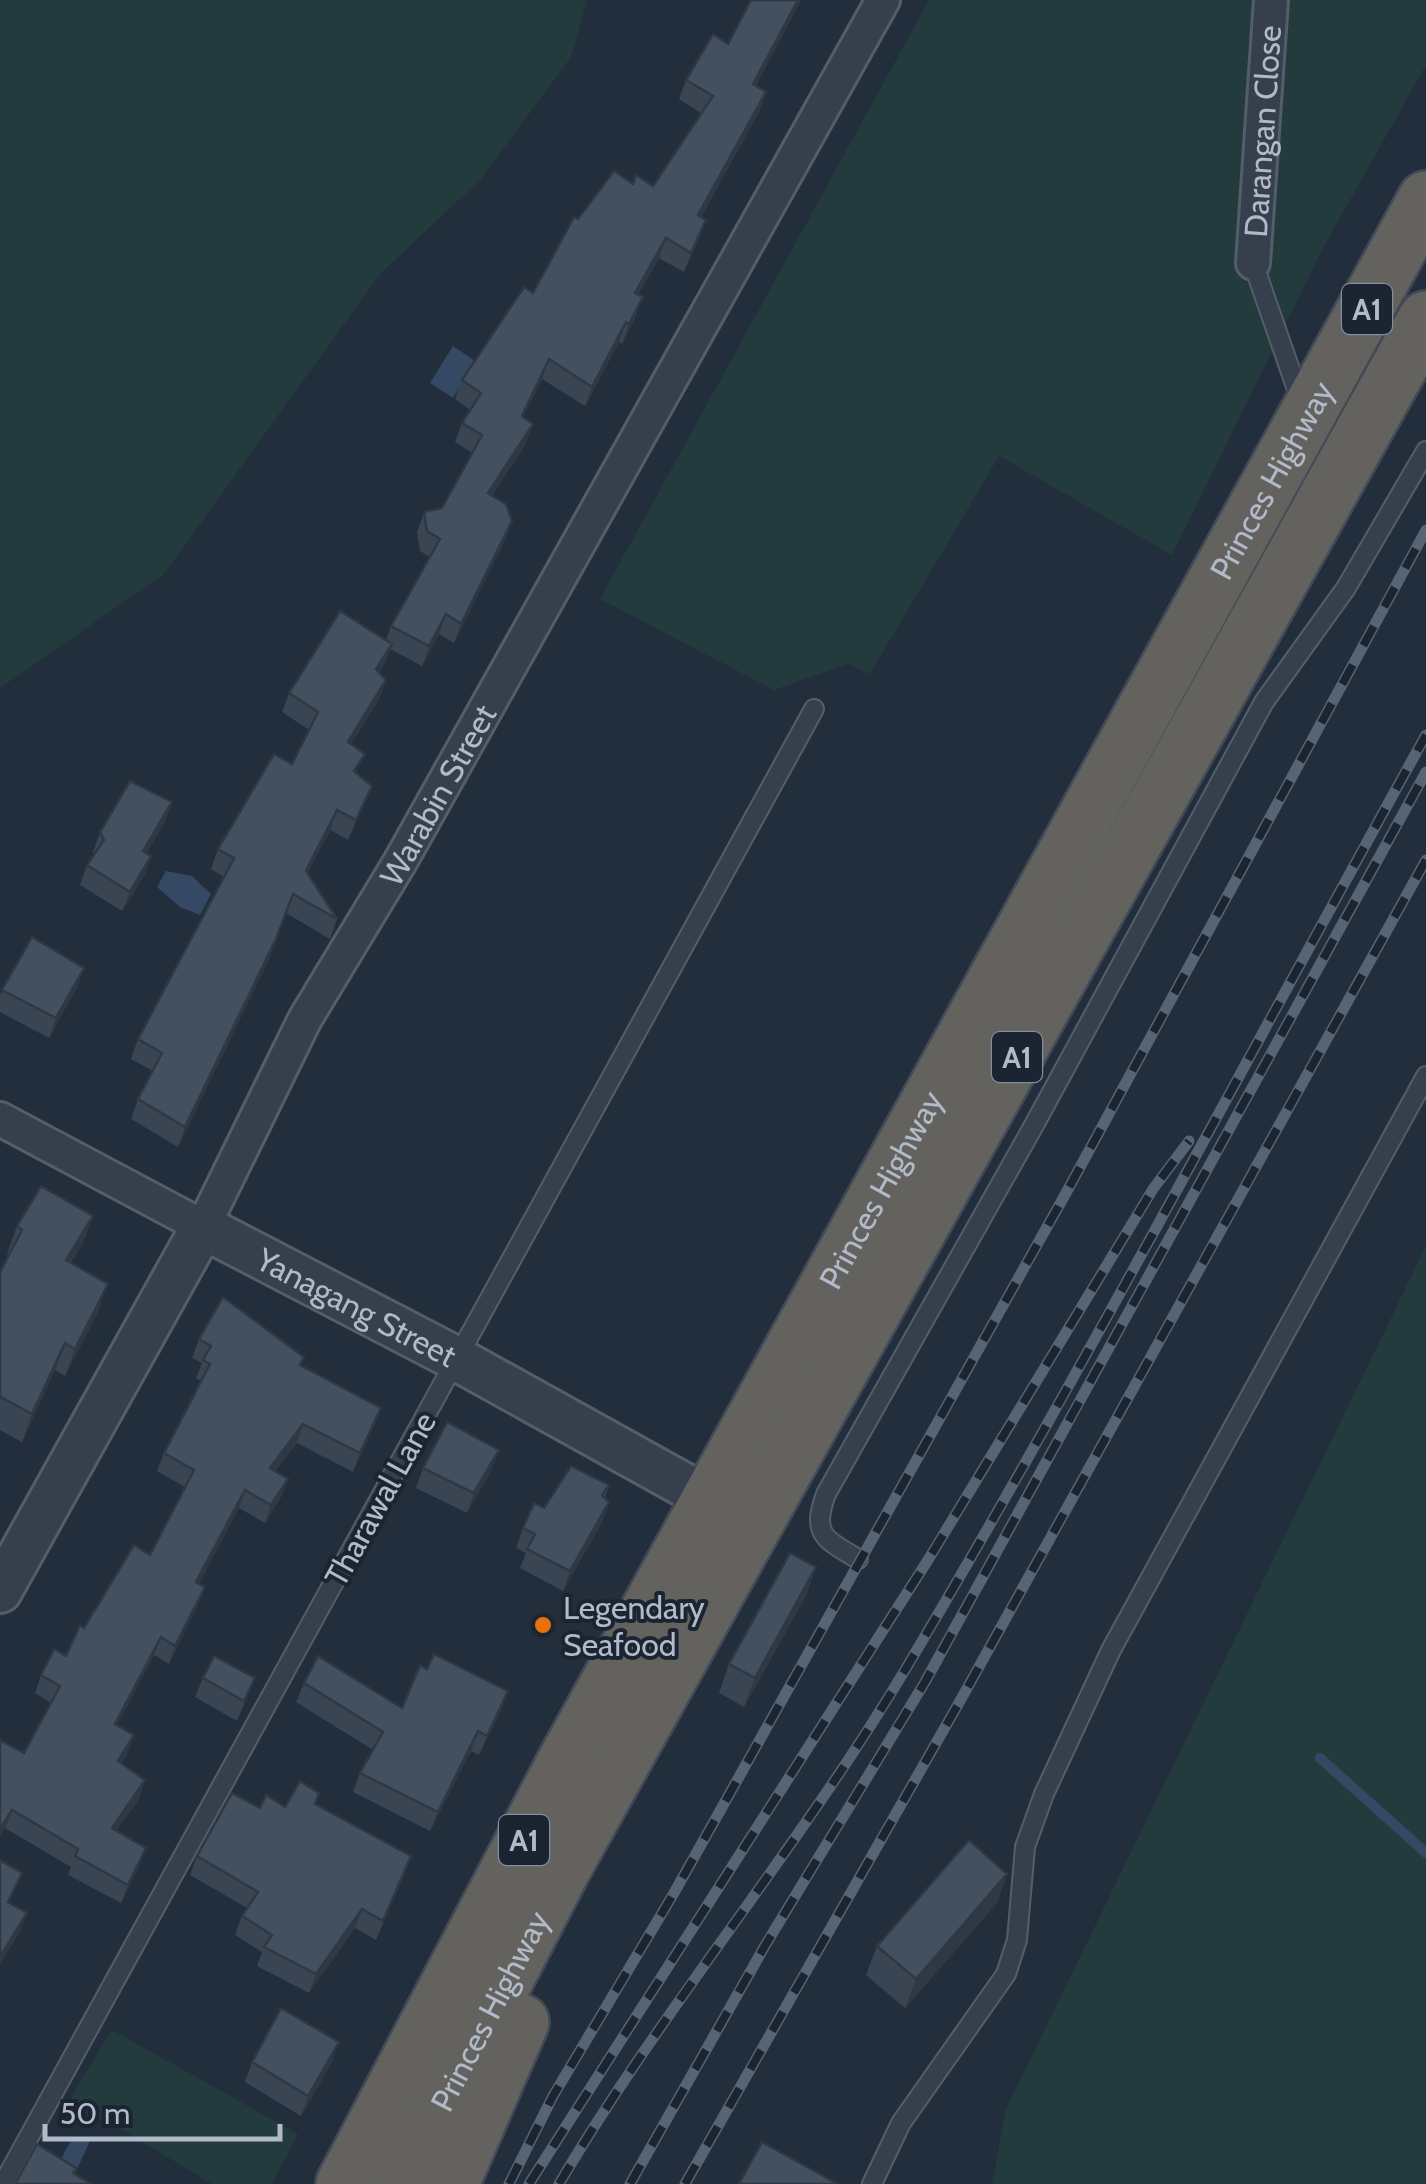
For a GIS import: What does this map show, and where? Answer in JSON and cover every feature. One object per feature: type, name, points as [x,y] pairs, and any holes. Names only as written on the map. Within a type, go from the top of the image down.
[{"type":"highway","name":"Princes Highway","points":[[344,2184],[564,1764],[1426,199]]},
{"type":"highway","name":"Princes Highway","points":[[400,2184],[562,1870],[1426,319]]},
{"type":"highway","points":[[451,2184],[676,1666]]},
{"type":"street","name":"Warabin Street","points":[[0,1591],[202,1226],[305,1019],[400,862],[884,0]]},
{"type":"street","name":"Darangan Close","points":[[1253,263],[1271,0]]},
{"type":"street","name":"Yanagang Street","points":[[0,1119],[457,1359],[711,1500]]},
{"type":"lane","points":[[1253,263],[1308,418]]},
{"type":"lane","points":[[858,1559],[823,1536],[817,1518],[826,1494],[1033,1127],[1264,702],[1346,588],[1426,451]]},
{"type":"lane","name":"Tharawal Lane","points":[[3,2184],[814,709]]},
{"type":"lane","points":[[872,2184],[901,2123],[1006,1974],[1017,1940],[1026,1848],[1044,1794],[1111,1650],[1426,1076]]},
{"type":"green space","points":[[0,0],[587,0],[571,57],[480,180],[380,274],[164,574],[0,688]]},
{"type":"green space","points":[[929,0],[1426,0],[1426,65],[1323,248],[1172,555],[999,456],[870,674],[848,664],[774,690],[600,599]]},
{"type":"green space","points":[[1426,1246],[1426,2184],[992,2184],[1006,2109]]},
{"type":"green space","points":[[112,2030],[298,2134],[272,2184],[212,2184],[70,2098]]},
{"type":"water","points":[[453,346],[475,361],[453,398],[430,383]]},
{"type":"water","points":[[166,871],[192,876],[211,894],[200,915],[180,907],[157,887]]},
{"type":"water","points":[[73,2137],[90,2141],[71,2182],[53,2173]]},
{"type":"building","points":[[751,0],[798,0],[753,84],[766,92],[698,215],[706,220],[691,253],[666,238],[635,293],[643,297],[592,387],[549,359],[522,416],[533,424],[488,493],[506,504],[512,521],[461,624],[446,614],[429,646],[391,626],[440,539],[427,531],[424,512],[442,508],[482,435],[462,423],[481,393],[462,380],[524,287],[533,293],[574,217],[578,219],[614,171],[633,184],[636,175],[653,186],[713,96],[686,80],[713,34],[728,44]]},
{"type":"building","points":[[340,611],[392,644],[376,669],[386,680],[348,742],[365,754],[354,771],[372,786],[356,820],[337,810],[306,871],[337,919],[293,894],[276,939],[185,1127],[138,1099],[162,1053],[138,1039],[234,858],[218,849],[274,754],[292,764],[318,712],[289,693]]},
{"type":"building","points":[[130,781],[172,802],[143,851],[151,856],[130,892],[87,865],[104,840],[100,832]]},
{"type":"building","points":[[32,937],[84,968],[56,1018],[2,990]]},
{"type":"building","points":[[41,1186],[93,1216],[66,1260],[108,1284],[75,1349],[65,1343],[32,1414],[0,1399],[0,1272],[22,1230],[17,1226]]},
{"type":"building","points":[[223,1297],[304,1357],[300,1365],[381,1408],[360,1453],[303,1424],[270,1468],[288,1479],[271,1505],[245,1490],[196,1582],[205,1587],[175,1646],[161,1637],[115,1724],[134,1735],[118,1761],[145,1780],[112,1828],[146,1848],[128,1885],[75,1856],[78,1849],[12,1810],[0,1829],[0,1740],[24,1753],[60,1686],[41,1675],[54,1649],[66,1656],[80,1625],[84,1628],[134,1545],[150,1555],[194,1470],[164,1453],[210,1364],[203,1360],[211,1346],[199,1339]]},
{"type":"building","points":[[447,1422],[499,1450],[474,1493],[423,1468]]},
{"type":"building","points":[[571,1466],[609,1485],[602,1495],[609,1502],[570,1571],[527,1549],[535,1534],[523,1528],[534,1503],[544,1508]]},
{"type":"building","points":[[790,1553],[816,1567],[755,1678],[729,1664]]},
{"type":"building","points":[[434,1654],[508,1691],[487,1736],[478,1731],[438,1812],[360,1773],[383,1732],[304,1683],[318,1656],[402,1708],[420,1665],[427,1669]]},
{"type":"building","points":[[214,1656],[255,1678],[244,1701],[203,1678]]},
{"type":"building","points":[[300,1781],[319,1793],[315,1804],[411,1856],[383,1921],[362,1909],[316,1974],[264,1947],[272,1935],[242,1916],[258,1892],[197,1856],[232,1793],[260,1808],[266,1795],[285,1807]]},
{"type":"building","points":[[969,1840],[1007,1874],[916,1979],[877,1946]]},
{"type":"building","points":[[0,1860],[22,1873],[8,1902],[27,1913],[0,1957]]},
{"type":"building","points":[[281,2008],[339,2042],[308,2096],[252,2062]]},
{"type":"building","points":[[762,2142],[838,2184],[739,2184]]},
{"type":"building","points":[[37,2144],[76,2168],[73,2173],[91,2184],[15,2184]]},
{"type":"waterway","points":[[1320,1758],[1426,1853]]},
{"type":"railway","points":[[509,2184],[553,2096],[674,1893],[1066,1193],[1426,530]]},
{"type":"railway","points":[[559,2184],[642,2054],[821,1800],[905,1670],[1104,1322],[1426,735]]},
{"type":"railway","points":[[630,2184],[766,1944],[925,1682],[1426,772]]},
{"type":"railway","points":[[685,2184],[960,1701],[1426,860]]},
{"type":"railway","points":[[529,2184],[928,1560],[1153,1189],[1189,1141]]},
{"type":"place","name":"Legendary Seafood","points":[[543,1625]]}]
